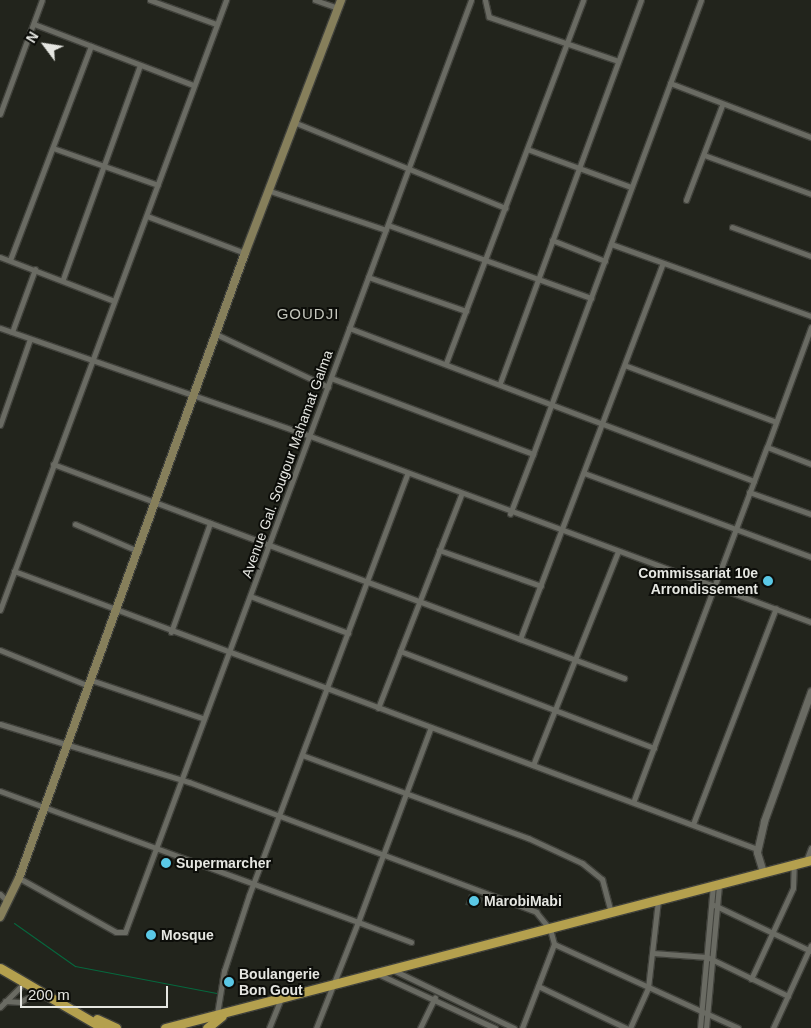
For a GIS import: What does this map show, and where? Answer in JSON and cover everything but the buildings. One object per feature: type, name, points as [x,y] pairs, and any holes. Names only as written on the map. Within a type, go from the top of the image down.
[{"type":"highway","points":[[165,1028],[281,1000],[809,861]]},
{"type":"highway","points":[[0,968],[37,989],[116,1027]]},
{"type":"highway","points":[[59,1000],[103,1028]]},
{"type":"highway","points":[[207,1028],[232,1011]]},
{"type":"highway","points":[[191,1028],[206,1017]]},
{"type":"main road","points":[[0,917],[19,878],[155,502],[195,398],[245,253],[296,123],[341,0]]},
{"type":"street","points":[[0,114],[42,0]]},
{"type":"street","points":[[150,0],[216,24]]},
{"type":"street","points":[[0,610],[226,0]]},
{"type":"street","points":[[315,0],[338,8]]},
{"type":"street","name":"Avenue Gal. Sougour Mahamat Galma","points":[[19,878],[121,934],[125,932],[226,653],[271,546],[406,171],[471,0]]},
{"type":"street","points":[[484,0],[489,16],[618,61]]},
{"type":"street","points":[[446,364],[583,0]]},
{"type":"street","points":[[500,383],[641,0]]},
{"type":"street","points":[[510,514],[701,0]]},
{"type":"street","points":[[34,24],[193,85]]},
{"type":"street","points":[[10,260],[91,46]]},
{"type":"street","points":[[63,279],[140,65]]},
{"type":"street","points":[[670,83],[722,105],[811,137]]},
{"type":"street","points":[[686,200],[722,105]]},
{"type":"street","points":[[296,123],[406,171],[505,208]]},
{"type":"street","points":[[53,148],[158,185]]},
{"type":"street","points":[[528,149],[631,187]]},
{"type":"street","points":[[704,155],[811,194]]},
{"type":"street","points":[[270,191],[485,260],[591,298]]},
{"type":"street","points":[[147,216],[245,253]]},
{"type":"street","points":[[732,227],[811,256]]},
{"type":"street","points":[[552,240],[604,261]]},
{"type":"street","points":[[611,244],[811,316]]},
{"type":"street","points":[[0,257],[63,279],[114,300]]},
{"type":"street","points":[[520,639],[627,366],[664,263]]},
{"type":"street","points":[[12,332],[35,269]]},
{"type":"street","points":[[368,277],[466,311]]},
{"type":"street","points":[[634,800],[811,327]]},
{"type":"street","points":[[0,328],[195,398],[310,436],[510,514],[714,585],[811,622]]},
{"type":"street","points":[[350,328],[605,422],[754,481]]},
{"type":"street","points":[[216,334],[328,387]]},
{"type":"street","points":[[0,425],[30,339]]},
{"type":"street","points":[[627,366],[776,422]]},
{"type":"street","points":[[331,378],[533,454]]},
{"type":"street","points":[[767,447],[811,464]]},
{"type":"street","points":[[53,464],[624,678]]},
{"type":"street","points":[[584,473],[811,558]]},
{"type":"street","points":[[217,1014],[224,971],[252,884],[328,689],[407,474]]},
{"type":"street","points":[[749,492],[811,514]]},
{"type":"street","points":[[378,708],[461,495]]},
{"type":"street","points":[[171,632],[210,523]]},
{"type":"street","points":[[76,524],[138,551]]},
{"type":"street","points":[[439,550],[541,586]]},
{"type":"street","points":[[534,765],[618,551]]},
{"type":"street","points":[[14,571],[226,653],[634,800],[757,849]]},
{"type":"street","points":[[250,596],[348,633]]},
{"type":"street","points":[[693,824],[776,608]]},
{"type":"street","points":[[0,650],[90,683],[202,718]]},
{"type":"street","points":[[400,651],[654,748]]},
{"type":"street","points":[[763,872],[757,849],[811,691]]},
{"type":"street","points":[[0,724],[68,743],[181,779],[536,912],[550,929],[554,944],[522,1028]]},
{"type":"street","points":[[316,1028],[431,727]]},
{"type":"street","points":[[302,756],[528,838],[582,862],[602,879],[611,913]]},
{"type":"street","points":[[0,791],[411,942]]},
{"type":"street","points":[[809,861],[811,848]]},
{"type":"street","points":[[751,979],[793,888],[794,864]]},
{"type":"street","points":[[700,1028],[704,1012],[716,885]]},
{"type":"street","points":[[0,894],[7,901]]},
{"type":"street","points":[[538,986],[628,1028],[648,988],[658,900]]},
{"type":"street","points":[[714,905],[810,949],[773,1028]]},
{"type":"street","points":[[554,944],[738,1028]]},
{"type":"street","points":[[653,953],[709,958],[788,996]]},
{"type":"street","points":[[392,970],[514,1028]]},
{"type":"street","points":[[378,974],[495,1028]]},
{"type":"street","points":[[0,1007],[5,1001],[22,982],[37,989],[20,1002],[5,1001]]},
{"type":"street","points":[[420,1028],[438,992]]},
{"type":"street","points":[[269,1028],[281,1000]]},
{"type":"street","points":[[704,1012],[706,1028]]},
{"type":"waterway","points":[[14,923],[75,966],[216,993]]},
{"type":"place","name":"Commissariat 10e Arrondissement","points":[[768,581]]},
{"type":"place","name":"Supermarcher","points":[[166,863]]},
{"type":"place","name":"MarobiMabi","points":[[474,901]]},
{"type":"place","name":"Mosque","points":[[151,935]]},
{"type":"place","name":"Boulangerie Bon Gout","points":[[229,982]]},
{"type":"district","name":"GOUDJI","points":[[308,314]]}]
